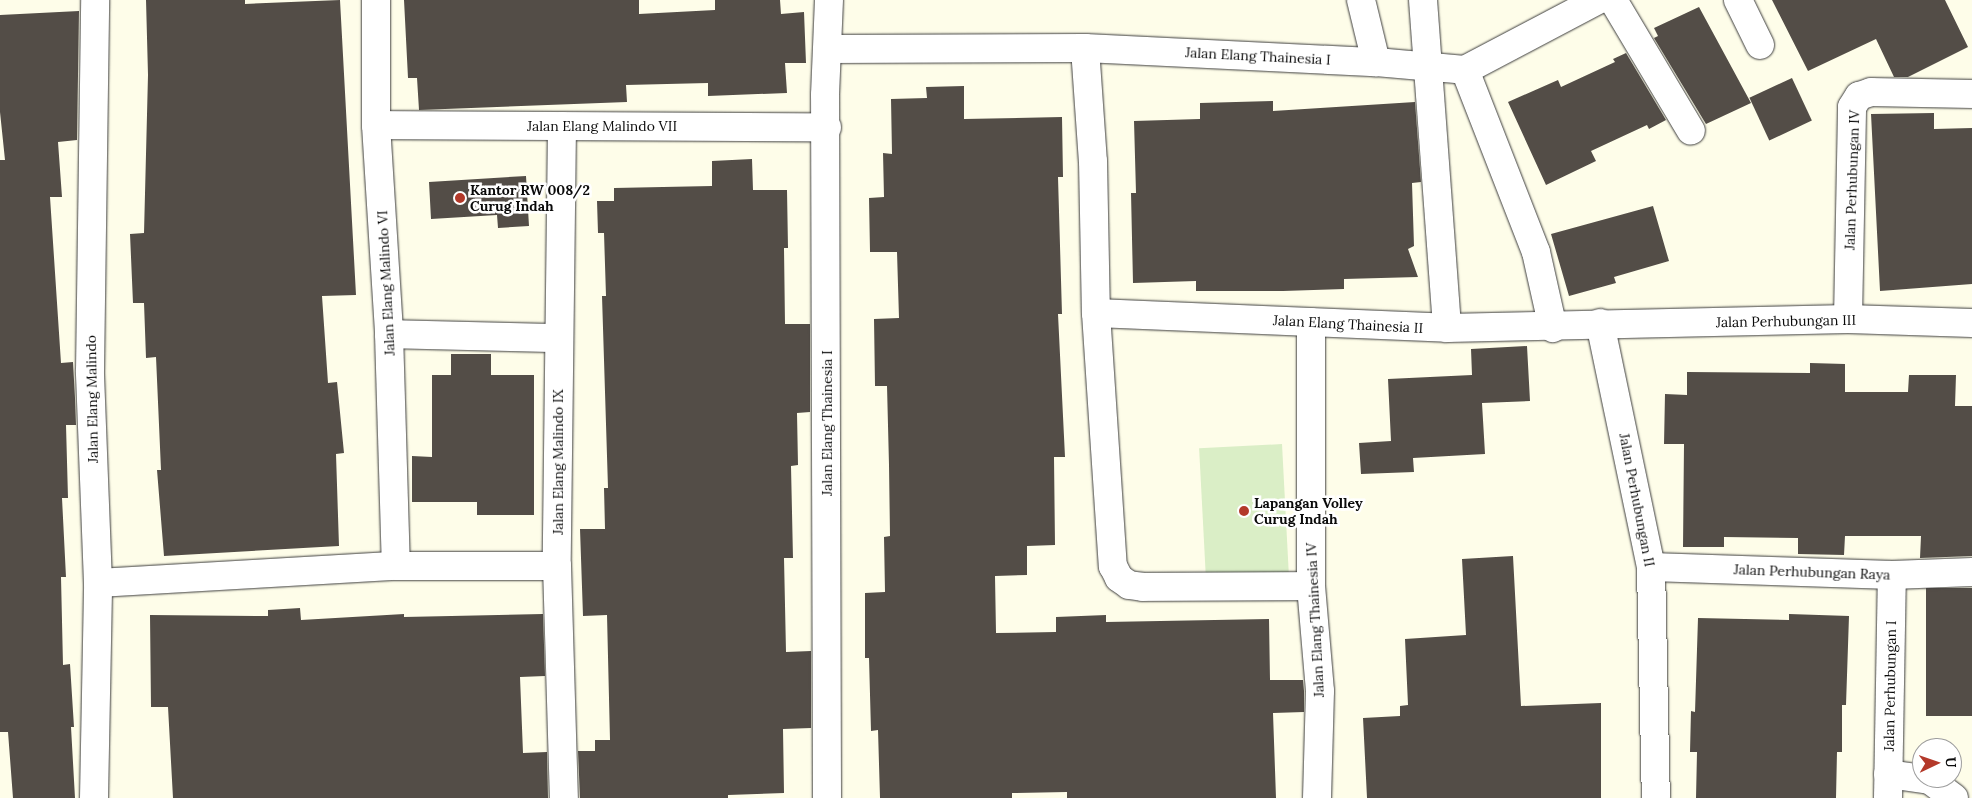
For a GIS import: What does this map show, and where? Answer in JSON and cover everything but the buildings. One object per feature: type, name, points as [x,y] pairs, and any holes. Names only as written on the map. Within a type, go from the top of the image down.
[{"type":"street","name":"Jalan Elang Malindo","points":[[94,798],[98,583],[90,371],[95,0]]},
{"type":"street","name":"Jalan Elang Malindo VI","points":[[376,0],[376,124],[389,334],[396,566]]},
{"type":"street","name":"Jalan Elang Thainesia I","points":[[827,798],[827,127],[829,0]]},
{"type":"street","points":[[1361,0],[1376,62]]},
{"type":"street","points":[[1423,0],[1426,66],[1447,328]]},
{"type":"street","points":[[1553,328],[1536,252],[1465,70],[1507,51],[1598,0]]},
{"type":"street","points":[[1613,0],[1691,131]]},
{"type":"street","points":[[1738,0],[1760,45]]},
{"type":"street","points":[[1085,48],[1093,161],[1096,312],[1113,566],[1119,578],[1129,585],[1143,587],[1311,586]]},
{"type":"street","name":"Jalan Elang Thainesia I","points":[[828,49],[1085,48],[1376,62],[1465,70]]},
{"type":"street","name":"Jalan Perhubungan IV","points":[[1848,320],[1852,107],[1859,96],[1871,92],[1972,94]]},
{"type":"street","name":"Jalan Elang Malindo VII","points":[[376,124],[827,127]]},
{"type":"street","name":"Jalan Elang Malindo IX","points":[[562,126],[558,338],[557,566],[564,798]]},
{"type":"street","name":"Jalan Elang Thainesia II","points":[[1096,312],[1447,328],[1553,328],[1600,323]]},
{"type":"street","name":"Jalan Perhubungan III","points":[[1600,323],[1848,320],[1972,323]]},
{"type":"street","name":"Jalan Elang Thainesia IV","points":[[1312,322],[1311,586],[1320,691],[1317,798]]},
{"type":"street","name":"Jalan Perhubungan II","points":[[1600,323],[1651,566],[1656,798]]},
{"type":"street","points":[[389,334],[558,338]]},
{"type":"street","points":[[98,583],[396,566],[557,566]]},
{"type":"street","name":"Jalan Perhubungan Raya","points":[[1651,566],[1892,575],[1972,572]]},
{"type":"street","name":"Jalan Perhubungan I","points":[[1888,786],[1892,575]]},
{"type":"street","points":[[1888,786],[1930,780],[1954,798]]},
{"type":"green space","name":"Lapangan Volley Curug Indah","points":[[1282,444],[1289,575],[1206,579],[1199,448]]},
{"type":"place","name":"Kantor RW 008/2 Curug Indah","points":[[460,198]]},
{"type":"place","name":"Lapangan Volley Curug Indah","points":[[1244,511]]}]
